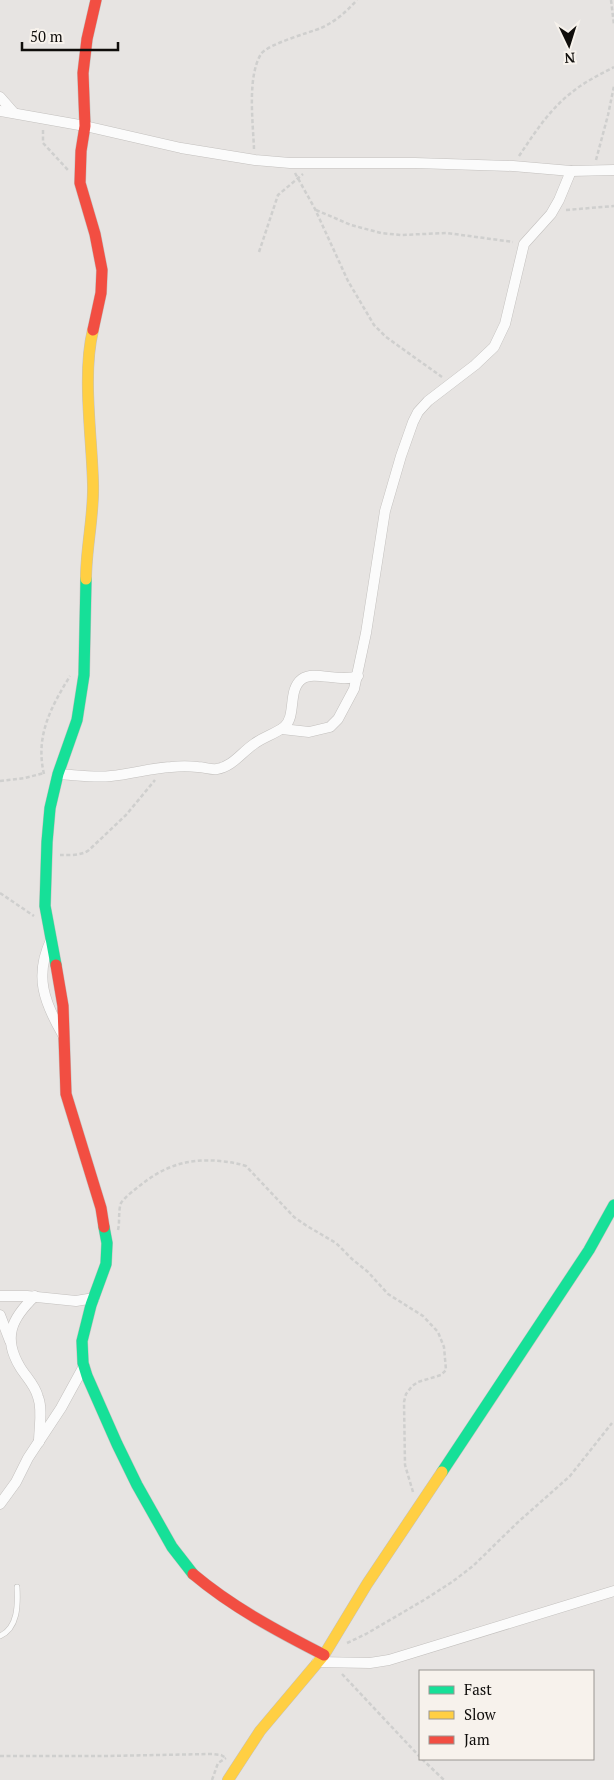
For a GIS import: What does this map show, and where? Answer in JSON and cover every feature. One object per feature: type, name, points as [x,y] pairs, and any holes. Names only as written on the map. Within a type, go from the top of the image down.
[{"type":"street","points":[[96,0],[83,73],[85,126],[81,151],[80,183],[95,234],[102,270],[101,293],[91,337],[89,365],[93,486],[91,530],[86,568],[85,661],[83,690],[77,720],[58,774],[49,814],[45,906],[61,988],[66,1094],[101,1208],[107,1244],[106,1264],[82,1342],[84,1366],[102,1412],[130,1471],[172,1547],[192,1572],[211,1589],[285,1636],[324,1658],[370,1662],[389,1660],[614,1591]]},
{"type":"street","points":[[0,97],[14,113]]},
{"type":"street","points":[[0,111],[85,126],[181,148],[255,160],[290,163],[415,163],[513,166],[570,171],[614,170]]},
{"type":"street","points":[[282,729],[309,732],[318,731],[335,724],[354,689],[358,676],[382,528],[401,456],[418,412],[428,401],[487,355],[500,336],[508,314],[524,244],[551,214],[559,200],[570,171]]},
{"type":"street","points":[[58,774],[92,777],[168,767],[196,766],[216,769],[223,767],[239,757],[255,743],[288,724],[294,692],[303,678],[321,676],[350,680],[358,676]]},
{"type":"street","points":[[51,940],[42,963],[43,991],[47,1006],[64,1038]]},
{"type":"street","points":[[228,1780],[260,1731],[324,1658],[367,1584],[589,1250],[614,1205]]},
{"type":"street","points":[[0,1296],[35,1296],[76,1301],[94,1298]]},
{"type":"street","points":[[35,1296],[20,1311],[13,1323],[12,1344],[20,1368],[37,1392],[39,1400],[38,1443]]},
{"type":"street","points":[[0,1315],[7,1336],[12,1344]]},
{"type":"street","points":[[0,1504],[16,1482],[84,1366]]},
{"type":"lane","points":[[0,1636],[6,1634],[14,1623],[18,1603],[17,1587]]},
{"type":"path","points":[[255,160],[253,84],[257,64],[262,52],[322,27],[342,16],[357,0]]},
{"type":"path","points":[[611,0],[614,25]]},
{"type":"path","points":[[513,166],[538,128],[569,94],[614,68]]},
{"type":"path","points":[[593,171],[614,86]]},
{"type":"path","points":[[43,118],[43,143],[80,183]]},
{"type":"path","points":[[290,163],[315,209],[348,281],[374,325],[411,356],[452,384]]},
{"type":"path","points":[[259,252],[278,195],[316,163]]},
{"type":"path","points":[[551,214],[577,208],[614,206]]},
{"type":"path","points":[[315,209],[351,225],[381,233],[401,235],[447,233],[524,244]]},
{"type":"path","points":[[45,778],[40,744],[45,725],[70,677],[85,661]]},
{"type":"path","points":[[46,855],[86,853],[126,815],[168,767]]},
{"type":"path","points":[[0,781],[25,778],[44,773]]},
{"type":"path","points":[[1,895],[48,925]]},
{"type":"path","points":[[107,1244],[118,1232],[121,1203],[127,1196],[153,1176],[177,1164],[208,1160],[238,1163],[246,1166],[294,1217],[336,1242],[388,1294],[423,1316],[434,1326],[442,1339],[446,1370],[441,1375],[418,1382],[412,1386],[404,1399],[404,1465],[418,1508]]},
{"type":"path","points":[[419,1756],[324,1658],[424,1600],[473,1566],[570,1476],[612,1423]]},
{"type":"path","points":[[0,1756],[212,1754],[221,1755],[226,1758]]},
{"type":"path","points":[[423,1760],[444,1780]]},
{"type":"traffic: fast","points":[[56,965],[45,906],[47,842],[50,808],[58,774],[77,720],[84,675],[86,579]]},
{"type":"traffic: fast","points":[[442,1472],[589,1250],[614,1205]]},
{"type":"traffic: fast","points":[[104,1227],[107,1243],[106,1264],[91,1305],[82,1341],[83,1363],[117,1444],[137,1485],[172,1547],[193,1574]]},
{"type":"traffic: slow","points":[[86,579],[93,496],[88,406],[88,366],[93,330]]},
{"type":"traffic: slow","points":[[228,1780],[260,1731],[324,1655],[367,1584],[442,1472]]},
{"type":"traffic: jam","points":[[93,330],[101,293],[102,270],[95,234],[80,183],[81,151],[85,126],[83,73],[87,39],[96,0]]},
{"type":"traffic: jam","points":[[56,965],[63,1006],[66,1094],[101,1208],[104,1227]]},
{"type":"traffic: jam","points":[[193,1574],[240,1608],[324,1655]]}]
